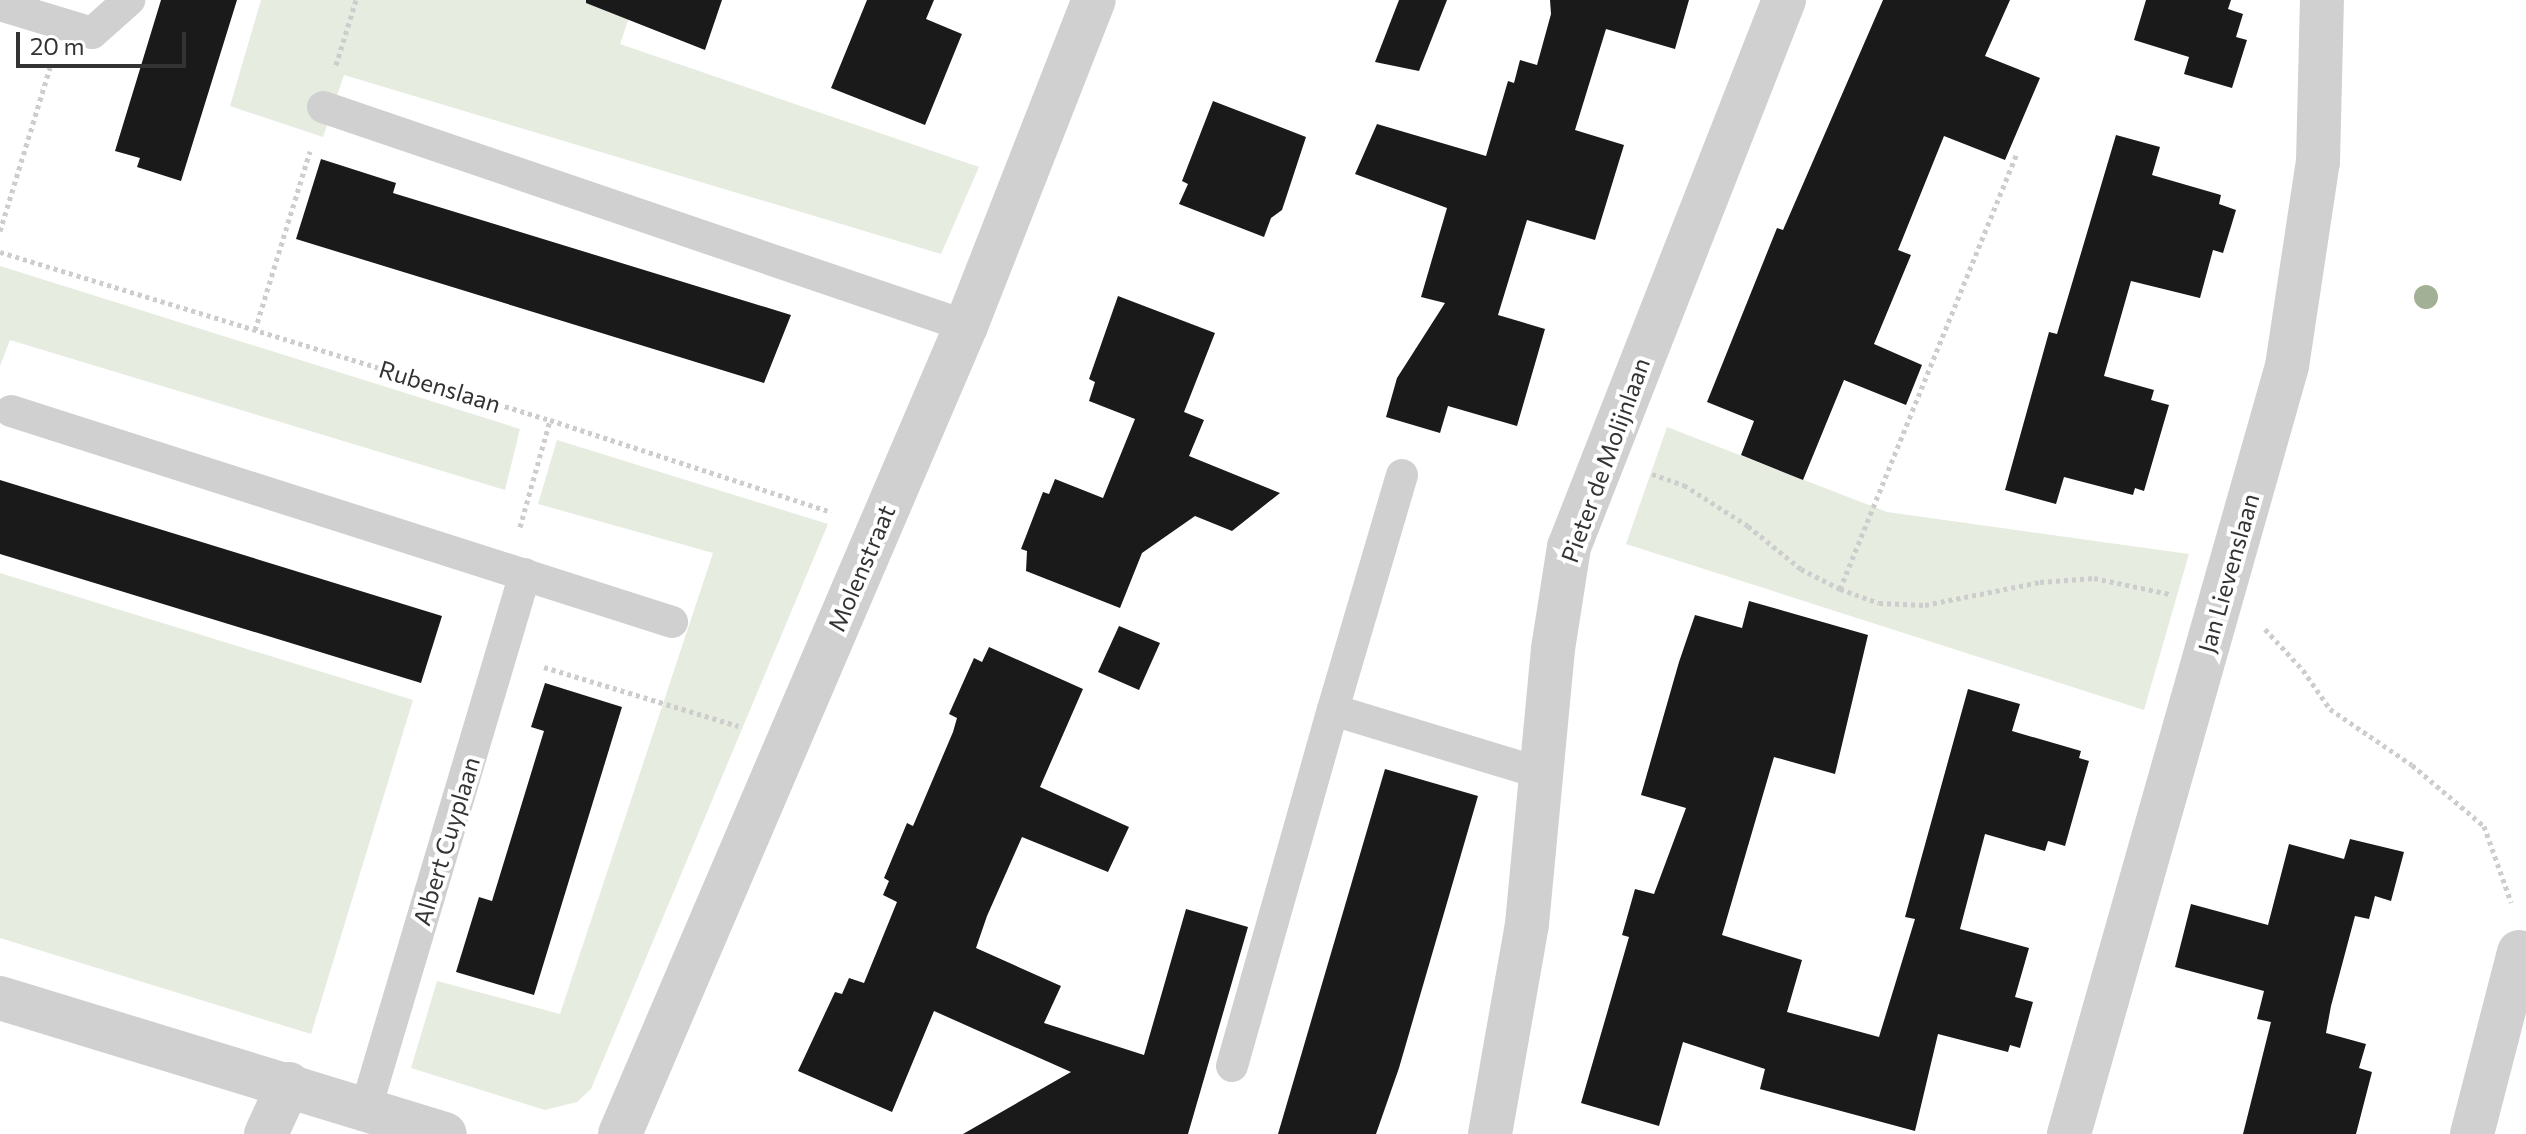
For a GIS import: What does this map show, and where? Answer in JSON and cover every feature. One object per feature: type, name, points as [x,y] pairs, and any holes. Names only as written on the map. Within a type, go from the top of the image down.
[{"type":"street","name":"Molenstraat","points":[[620,1134],[966,326],[1094,0]]},
{"type":"street","name":"Pieter de Molijnlaan","points":[[1490,1134],[1527,924],[1553,649],[1569,547],[1602,456],[1784,0]]},
{"type":"street","name":"Jan Lievenslaan","points":[[2069,1134],[2287,366],[2318,162],[2322,0]]},
{"type":"street","points":[[2472,1134],[2519,952]]},
{"type":"street","points":[[0,998],[445,1134]]},
{"type":"street","points":[[266,1134],[289,1084]]},
{"type":"lane","points":[[0,5],[92,33],[129,0]]},
{"type":"lane","points":[[323,107],[966,326]]},
{"type":"lane","points":[[11,411],[672,622]]},
{"type":"lane","points":[[1232,1066],[1402,475]]},
{"type":"lane","name":"Albert Cuyplaan","points":[[366,1108],[501,654],[516,571]]},
{"type":"lane","points":[[1333,710],[1543,774]]},
{"type":"path","points":[[255,330],[356,0]]},
{"type":"path","points":[[0,231],[63,24]]},
{"type":"path","points":[[1840,589],[2017,154]]},
{"type":"path","name":"Rubenslaan","points":[[0,252],[550,420],[878,527]]},
{"type":"path","points":[[516,571],[550,420]]},
{"type":"path","points":[[1602,456],[1684,485],[1748,526],[1801,569],[1840,589],[1879,603],[1925,605],[2040,582],[2094,578],[2219,604],[2267,630],[2303,670],[2330,709],[2412,765],[2484,826],[2511,899],[2519,952]]},
{"type":"path","points":[[501,654],[787,741]]},
{"type":"shaded area","points":[[261,0],[635,0],[620,44],[979,167],[941,254],[344,75],[323,137],[230,106]]},
{"type":"shaded area","points":[[0,266],[520,429],[505,490],[10,340],[0,366]]},
{"type":"shaded area","points":[[1667,427],[1887,512],[2189,554],[2144,710],[1626,544]]},
{"type":"shaded area","points":[[557,440],[828,524],[591,1089],[577,1102],[545,1110],[411,1068],[437,981],[560,1014],[713,553],[538,504]]},
{"type":"shaded area","points":[[0,573],[413,700],[311,1034],[0,938]]},
{"type":"building","points":[[161,0],[237,0],[181,181],[137,167],[140,158],[115,151]]},
{"type":"building","points":[[586,0],[722,0],[705,50],[586,3]]},
{"type":"building","points":[[867,0],[934,0],[926,19],[962,34],[925,125],[831,88]]},
{"type":"building","points":[[1399,0],[1447,0],[1419,71],[1375,62]]},
{"type":"building","points":[[1550,0],[1689,0],[1675,49],[1606,29],[1575,130],[1624,145],[1595,240],[1527,220],[1498,315],[1545,329],[1517,426],[1448,406],[1440,433],[1386,417],[1397,378],[1445,303],[1421,297],[1447,208],[1355,174],[1377,124],[1486,156],[1508,81],[1514,83],[1520,60],[1537,65],[1551,14]]},
{"type":"building","points":[[1883,0],[2010,0],[1985,56],[2040,78],[2005,160],[1944,136],[1898,250],[1911,255],[1874,344],[1922,365],[1906,405],[1844,380],[1803,480],[1741,455],[1754,421],[1707,402],[1777,228],[1783,230]]},
{"type":"building","points":[[2146,0],[2231,0],[2228,9],[2243,14],[2236,37],[2247,40],[2232,88],[2184,74],[2189,57],[2134,40]]},
{"type":"building","points":[[1213,101],[1306,137],[1282,210],[1271,218],[1264,237],[1179,204],[1188,184],[1182,181]]},
{"type":"building","points":[[2116,135],[2160,147],[2152,175],[2221,195],[2219,204],[2236,210],[2223,253],[2213,250],[2200,298],[2131,281],[2104,376],[2154,390],[2151,400],[2169,405],[2144,491],[2135,488],[2133,495],[2064,477],[2056,504],[2005,490],[2049,332],[2057,334]]},
{"type":"building","points":[[321,159],[396,183],[393,193],[791,315],[764,383],[296,239]]},
{"type":"building","points":[[1118,296],[1215,333],[1184,412],[1204,420],[1189,456],[1280,493],[1232,531],[1195,516],[1142,553],[1120,608],[1026,571],[1027,551],[1021,549],[1043,492],[1049,494],[1055,479],[1103,498],[1135,419],[1089,401],[1095,382],[1089,379]]},
{"type":"building","points":[[0,480],[442,616],[421,683],[0,554]]},
{"type":"building","points":[[1749,601],[1868,635],[1835,774],[1774,757],[1722,935],[1802,960],[1787,1012],[1879,1037],[1915,919],[1905,917],[1968,689],[2020,704],[2012,731],[2081,751],[2079,758],[2089,761],[2065,846],[2048,841],[2045,851],[1985,834],[1960,929],[2029,948],[2015,997],[2033,1002],[2020,1048],[2010,1045],[2008,1052],[1938,1034],[1915,1131],[1760,1089],[1765,1069],[1683,1042],[1659,1126],[1581,1103],[1629,937],[1622,935],[1635,889],[1654,894],[1686,808],[1641,795],[1679,662],[1695,615],[1742,628]]},
{"type":"building","points":[[1119,626],[1160,643],[1139,690],[1098,672]]},
{"type":"building","points":[[989,647],[1083,689],[1040,787],[1129,827],[1108,872],[1022,837],[987,916],[976,948],[1061,986],[1044,1023],[1144,1055],[1186,909],[1248,927],[1188,1134],[963,1134],[1071,1072],[934,1011],[892,1112],[798,1071],[835,992],[842,994],[849,978],[864,983],[897,902],[883,895],[889,881],[884,878],[907,823],[913,826],[953,732],[957,718],[949,714],[974,658],[982,662]]},
{"type":"building","points":[[545,683],[622,707],[534,995],[456,972],[479,897],[492,901],[544,731],[531,727]]},
{"type":"building","points":[[1385,769],[1478,796],[1399,1068],[1376,1134],[1278,1134]]},
{"type":"building","points":[[2350,839],[2404,852],[2391,901],[2375,896],[2369,919],[2355,916],[2326,1033],[2366,1044],[2359,1068],[2372,1072],[2356,1134],[2243,1134],[2271,1022],[2257,1019],[2264,991],[2175,967],[2191,904],[2268,925],[2289,844],[2344,859]]}]
